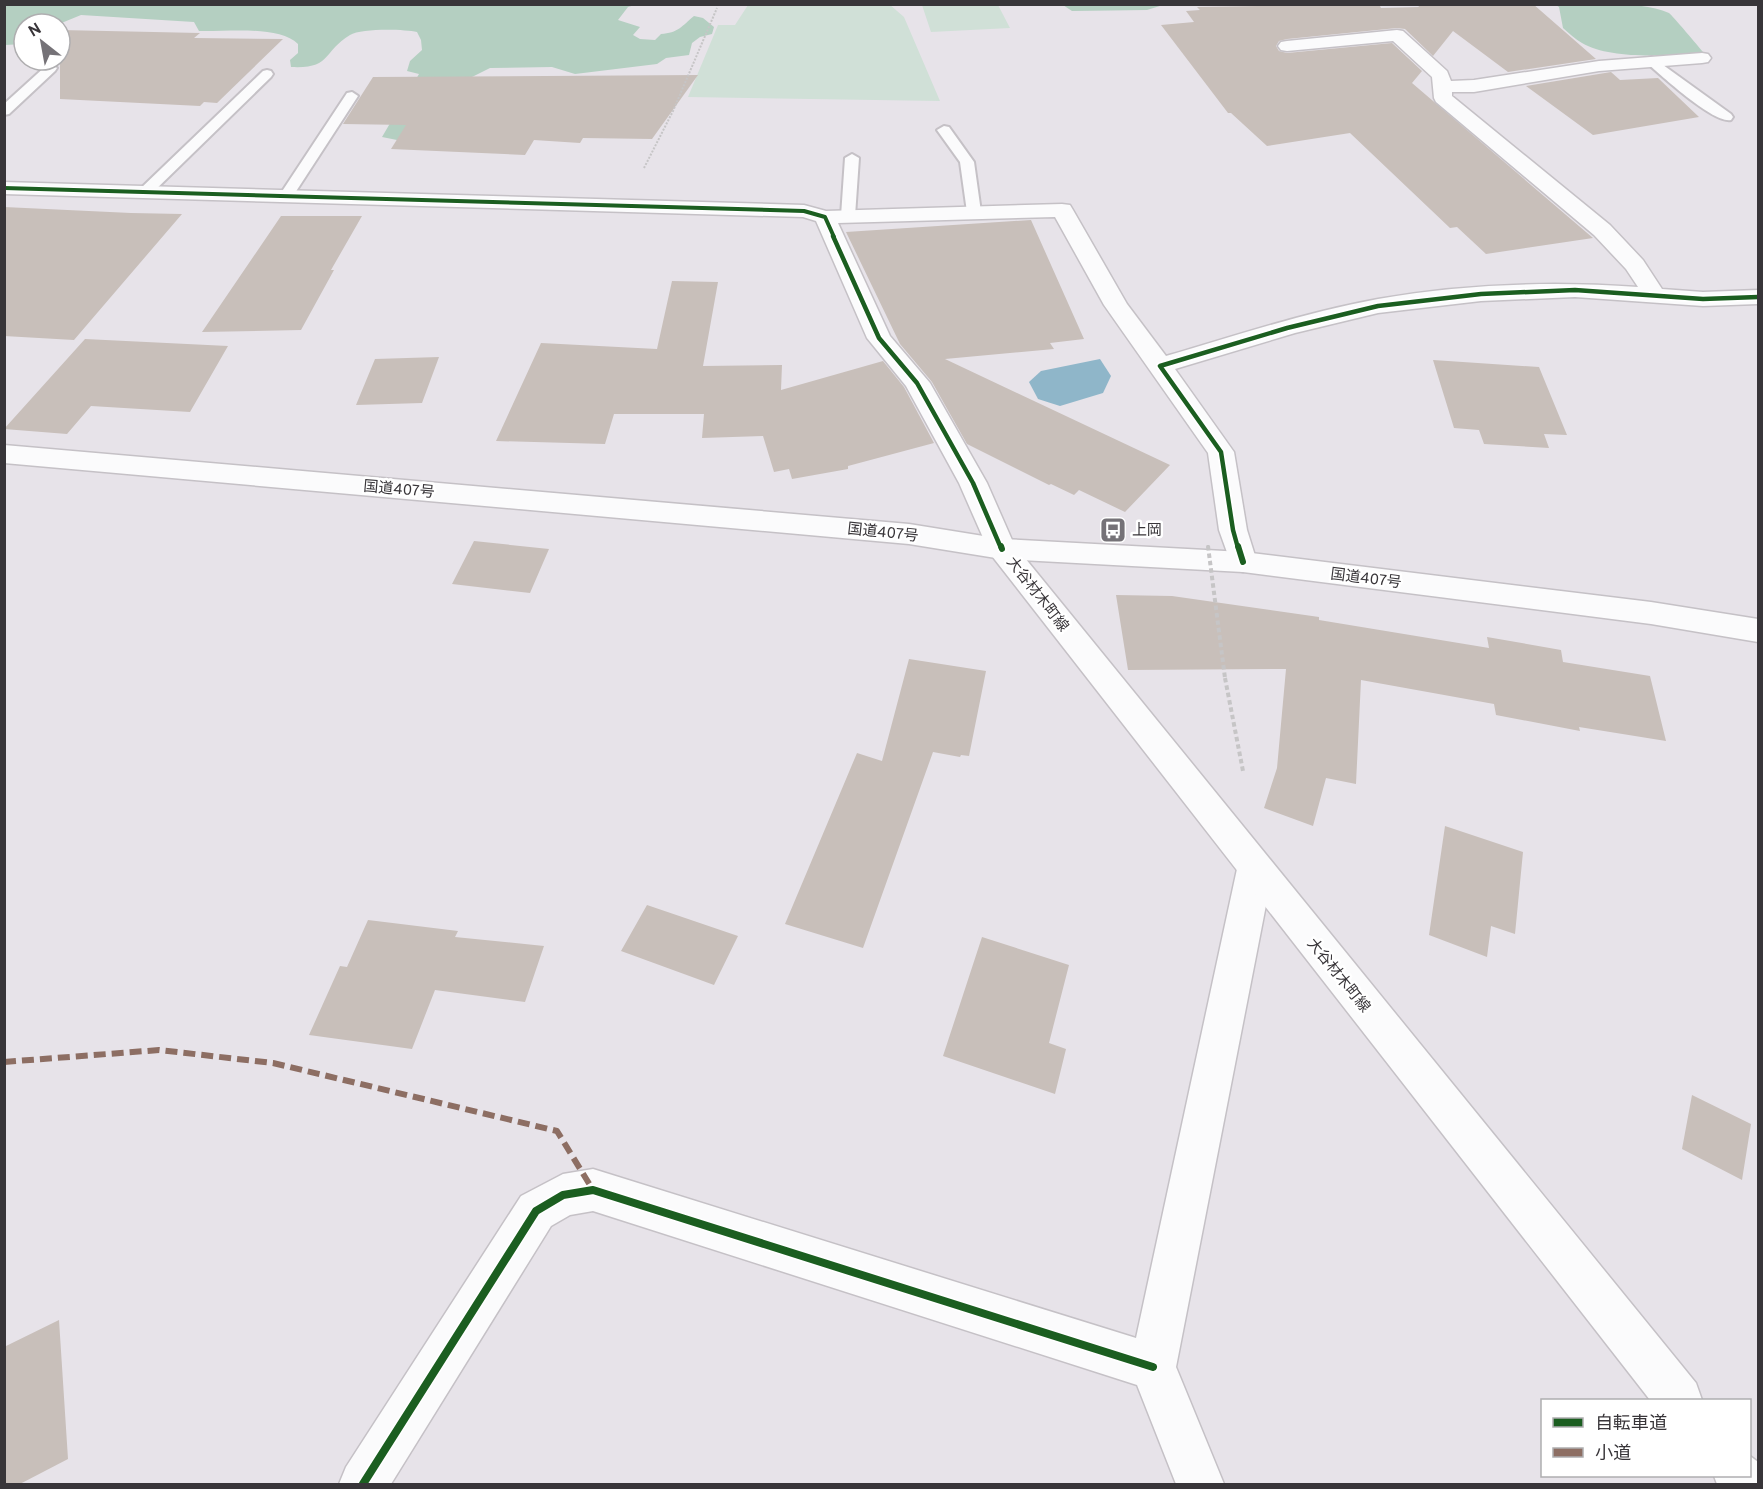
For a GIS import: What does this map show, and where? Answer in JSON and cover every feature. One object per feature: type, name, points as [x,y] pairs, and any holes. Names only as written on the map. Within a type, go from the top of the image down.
[{"type":"main road","points":[[1287,46],[1397,35],[1440,75],[1443,98],[1602,230],[1635,265],[1654,295]]},
{"type":"main road","points":[[1442,87],[1474,86],[1599,66],[1702,58]]},
{"type":"main road","points":[[4,188],[804,212],[825,217],[1062,210],[1116,305],[1221,452],[1233,530],[1243,562]]},
{"type":"main road","name":"大谷材木町線","points":[[825,217],[879,338],[917,383],[973,483],[1002,549],[1677,1399]]},
{"type":"main road","points":[[1160,366],[1287,328],[1378,306],[1481,294],[1563,290],[1703,299],[1758,297]]},
{"type":"main road","name":"国道407号","points":[[4,454],[909,534],[1002,549],[1243,562],[1651,613],[1758,631]]},
{"type":"main road","points":[[1200,1485],[1153,1367],[1255,869]]},
{"type":"main road","points":[[363,1485],[536,1210],[563,1195],[593,1190],[1153,1367]]},
{"type":"lane","points":[[1652,61],[1687,90],[1726,117]]},
{"type":"lane","points":[[4,111],[47,72]]},
{"type":"lane","points":[[144,193],[267,74]]},
{"type":"lane","points":[[286,196],[352,96]]},
{"type":"lane","points":[[944,130],[967,162],[974,212]]},
{"type":"lane","points":[[848,216],[852,158]]},
{"type":"path","points":[[625,206],[673,111],[717,8]]},
{"type":"path","points":[[1208,545],[1225,678],[1243,771]]},
{"type":"shaded area","points":[[889,4],[904,17],[940,101],[688,97],[718,25],[735,25],[748,5]]},
{"type":"shaded area","points":[[922,5],[998,5],[1010,28],[931,32]]},
{"type":"green space","points":[[5,4],[638,4],[628,7],[618,20],[640,27],[633,35],[640,39],[655,40],[661,34],[679,28],[694,16],[703,18],[714,27],[712,34],[700,37],[692,43],[689,55],[666,58],[657,64],[575,74],[552,67],[490,68],[466,80],[407,142],[382,137],[419,74],[407,71],[410,61],[422,50],[417,32],[363,31],[341,41],[325,58],[314,65],[291,67],[290,60],[298,53],[298,44],[278,34],[199,31],[194,22],[81,15],[72,19],[72,12],[12,12],[12,45],[5,45]]},
{"type":"green space","points":[[1614,4],[1657,9],[1669,13],[1703,52],[1641,55],[1594,48],[1579,41],[1563,28],[1559,7],[1556,5]]},
{"type":"green space","points":[[1063,5],[1163,5],[1147,10],[1072,11]]},
{"type":"water","points":[[1100,359],[1111,376],[1103,393],[1060,406],[1038,399],[1029,382],[1041,371]]},
{"type":"building","points":[[1379,4],[1381,8],[1419,7],[1417,4],[1533,4],[1596,59],[1508,72],[1453,31],[1433,56],[1405,29],[1397,28],[1287,39],[1279,41],[1276,46],[1279,51],[1287,53],[1392,43],[1422,71],[1412,83],[1593,238],[1486,254],[1457,227],[1450,228],[1350,133],[1267,146],[1231,113],[1228,113],[1161,25],[1194,22],[1186,11],[1200,10],[1197,7]]},
{"type":"building","points":[[72,30],[200,33],[194,38],[283,39],[217,103],[204,102],[200,106],[60,99],[60,72],[72,72]]},
{"type":"building","points":[[1611,72],[1620,80],[1658,78],[1699,117],[1593,135],[1526,86]]},
{"type":"building","points":[[698,75],[652,139],[583,138],[580,143],[534,140],[525,155],[391,149],[406,125],[343,124],[373,77]]},
{"type":"building","points":[[4,207],[182,214],[74,340],[4,336]]},
{"type":"building","points":[[281,216],[362,216],[331,270],[334,270],[301,330],[202,332]]},
{"type":"building","points":[[1031,220],[1084,339],[1050,343],[1054,349],[945,359],[1170,465],[1125,512],[1079,490],[1074,495],[1049,485],[967,444],[932,382],[900,344],[846,232]]},
{"type":"building","points":[[672,281],[718,282],[703,366],[782,365],[781,390],[883,361],[904,387],[934,443],[848,466],[848,469],[792,479],[789,469],[774,472],[763,436],[702,438],[704,414],[614,414],[605,444],[496,441],[541,343],[657,349]]},
{"type":"building","points":[[85,339],[228,346],[190,412],[91,406],[67,434],[4,429]]},
{"type":"building","points":[[439,357],[422,403],[356,405],[375,359]]},
{"type":"building","points":[[1433,360],[1539,367],[1567,435],[1544,434],[1549,448],[1484,444],[1479,430],[1454,428]]},
{"type":"building","points":[[474,541],[549,549],[530,593],[452,584]]},
{"type":"building","points":[[1116,595],[1172,596],[1319,617],[1319,620],[1489,648],[1487,637],[1561,650],[1563,662],[1650,676],[1666,741],[1579,727],[1580,731],[1496,715],[1494,704],[1361,680],[1356,784],[1326,778],[1313,826],[1264,808],[1277,768],[1286,669],[1128,670]]},
{"type":"building","points":[[909,659],[986,671],[969,756],[961,755],[960,757],[933,752],[863,948],[785,924],[857,753],[882,761]]},
{"type":"building","points":[[1445,826],[1523,852],[1515,934],[1491,926],[1487,957],[1429,935]]},
{"type":"building","points":[[647,905],[738,936],[714,985],[621,951]]},
{"type":"building","points":[[368,920],[458,931],[455,937],[544,946],[525,1002],[435,990],[412,1049],[309,1035],[340,966],[347,967]]},
{"type":"building","points":[[982,937],[1069,965],[1049,1043],[1066,1049],[1055,1094],[943,1056]]},
{"type":"building","points":[[1692,1095],[1751,1124],[1742,1180],[1682,1149]]},
{"type":"building","points":[[59,1320],[68,1459],[18,1485],[4,1485],[4,1347]]},
{"type":"marked path","points":[[4,1062],[159,1050],[273,1063],[557,1131],[593,1190]]},
{"type":"cycle path","points":[[4,188],[804,211],[825,217],[879,338],[917,383],[973,483],[1002,549]]},
{"type":"cycle path","points":[[1243,562],[1233,530],[1221,452],[1160,366],[1287,328],[1378,306],[1481,294],[1575,290],[1703,299],[1758,297]]},
{"type":"cycle path","points":[[363,1484],[536,1211],[563,1195],[593,1190],[1153,1367]]},
{"type":"place","name":"上岡","points":[[1113,530]]}]
